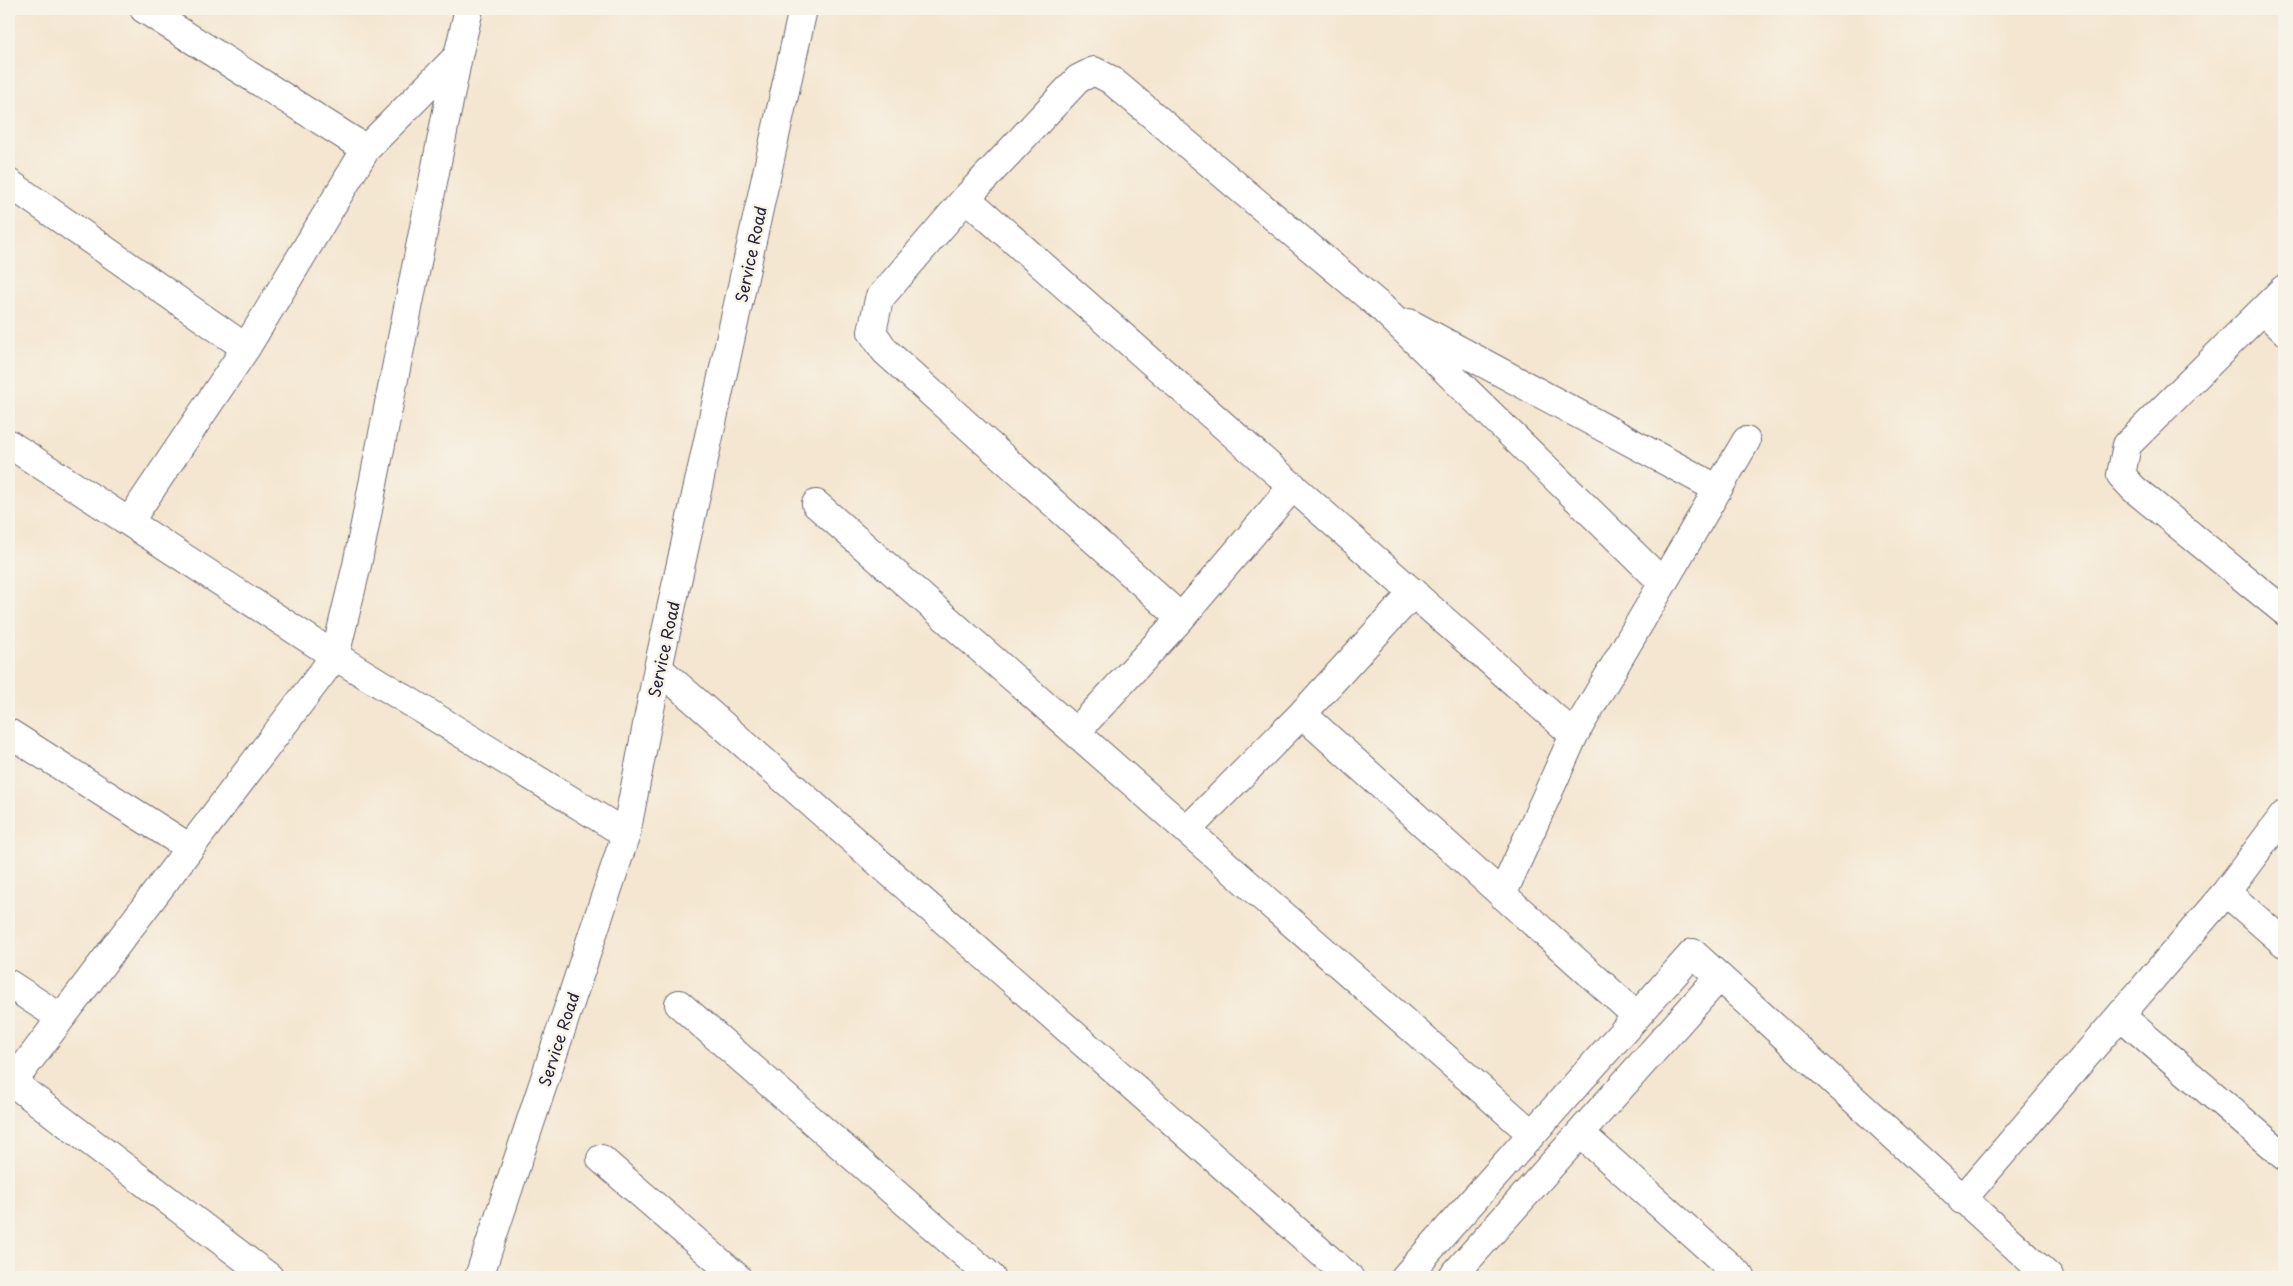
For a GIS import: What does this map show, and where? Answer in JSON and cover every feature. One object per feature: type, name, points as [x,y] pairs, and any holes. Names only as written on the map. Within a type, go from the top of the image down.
[{"type":"street","points":[[144,9],[366,149]]},
{"type":"street","points":[[269,1277],[10,1084],[335,656],[358,565],[458,56],[469,9]]},
{"type":"street","name":"Service Road","points":[[478,1277],[626,834],[658,668],[804,9]]},
{"type":"street","points":[[129,522],[246,348],[366,149],[458,56]]},
{"type":"street","points":[[1181,618],[884,351],[872,332],[880,299],[966,198],[1078,79],[1094,71],[1111,80],[1382,308],[1663,583]]},
{"type":"street","points":[[9,183],[246,348]]},
{"type":"street","points":[[966,198],[1574,735]]},
{"type":"street","points":[[2284,289],[2264,311],[2126,445],[2122,475],[2134,489],[2284,610]]},
{"type":"street","points":[[1382,308],[1718,489]]},
{"type":"street","points":[[2264,311],[2284,330]]},
{"type":"street","points":[[1502,894],[1574,735],[1746,440]]},
{"type":"street","points":[[9,444],[335,656],[626,834]]},
{"type":"street","points":[[1076,732],[1181,618],[1293,486]]},
{"type":"street","points":[[816,504],[1532,1134]]},
{"type":"street","points":[[1187,830],[1302,714],[1414,592]]},
{"type":"street","points":[[658,668],[1349,1277]]},
{"type":"street","points":[[1302,714],[1637,1016]]},
{"type":"street","points":[[9,733],[190,848]]},
{"type":"street","points":[[1962,1200],[2226,892],[2284,815]]},
{"type":"street","points":[[2226,892],[2284,943]]},
{"type":"street","points":[[1405,1277],[1693,953],[1962,1200],[2049,1277]]},
{"type":"street","points":[[1452,1277],[1719,977]]},
{"type":"street","points":[[9,984],[61,1018]]},
{"type":"street","points":[[679,1004],[991,1277]]},
{"type":"street","points":[[2121,1016],[2284,1156]]},
{"type":"street","points":[[1580,1133],[1741,1277]]},
{"type":"street","points":[[601,1159],[738,1277]]}]
